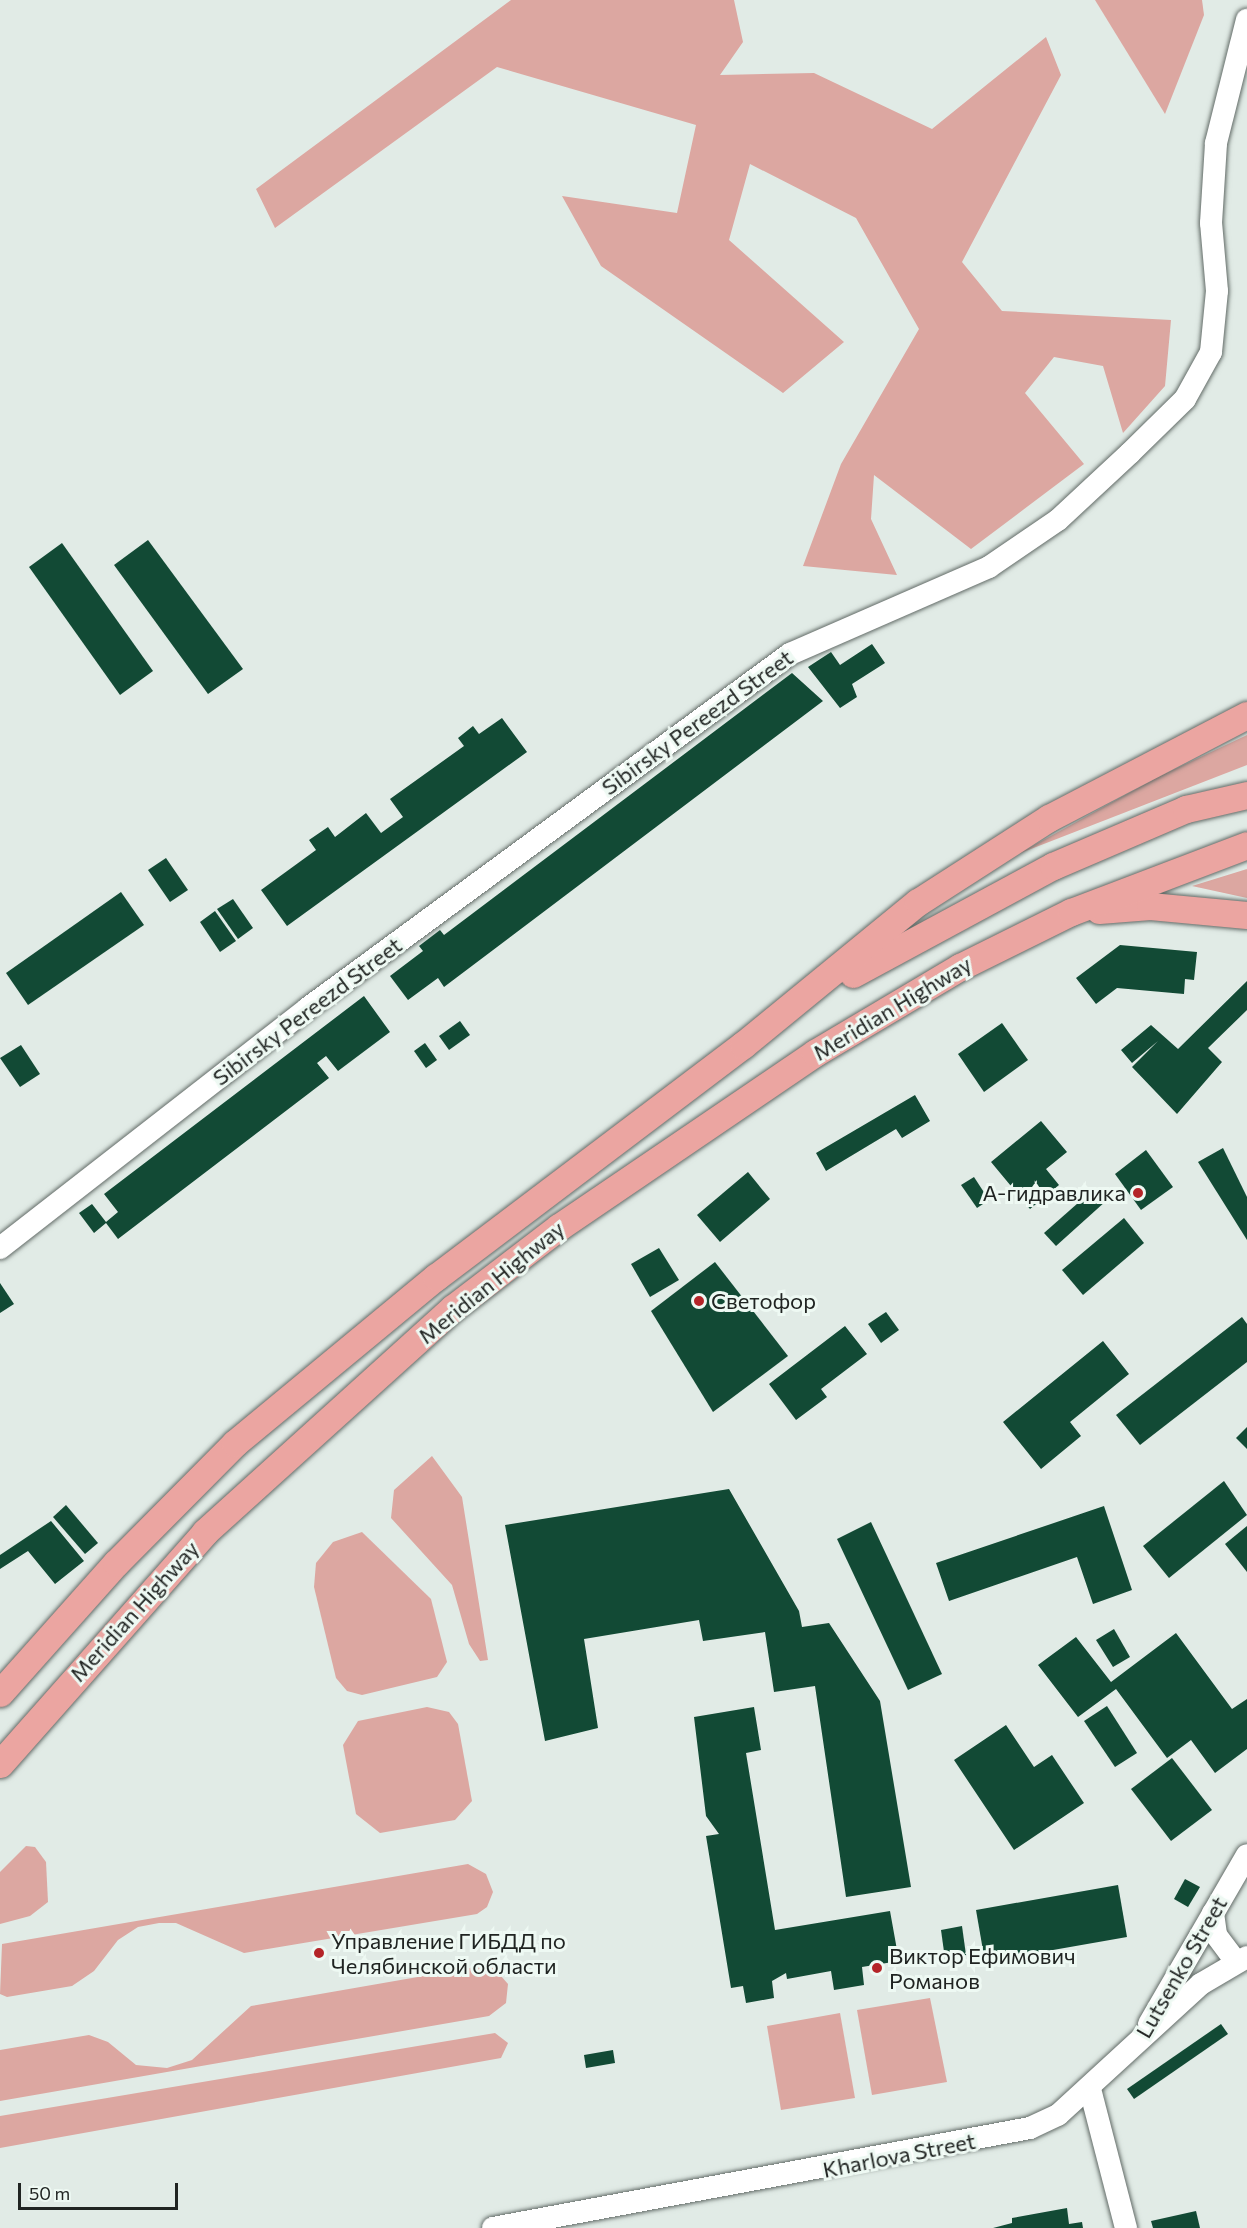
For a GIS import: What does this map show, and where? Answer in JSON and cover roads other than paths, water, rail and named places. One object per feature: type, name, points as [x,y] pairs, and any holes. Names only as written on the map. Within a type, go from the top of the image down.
[{"type":"main road","points":[[743,1045],[918,902],[987,856],[1075,804],[1247,715]]},
{"type":"main road","points":[[743,1045],[875,960],[1034,875],[1186,809],[1247,795]]},
{"type":"main road","name":"Meridian Highway","points":[[0,1764],[205,1532],[453,1308],[614,1188],[816,1053],[960,967],[1071,912],[1247,845]]},
{"type":"main road","points":[[1071,912],[1150,906],[1247,915]]},
{"type":"main road","name":"Meridian Highway","points":[[0,1692],[116,1563],[235,1443],[427,1285],[743,1045]]},
{"type":"street","name":"Sibirsky Pereezd Street","points":[[0,1248],[308,1008],[790,654],[989,567],[1058,520],[1185,399],[1211,352],[1217,291],[1211,223],[1216,143],[1247,20]]},
{"type":"street","name":"Lutsenko Street","points":[[1135,2049],[1247,1855]]},
{"type":"street","points":[[1213,1913],[1216,1935],[1241,1959]]},
{"type":"street","name":"Kharlova Street","points":[[493,2228],[998,2136],[1058,2115],[1135,2049],[1201,1984],[1241,1959]]},
{"type":"street","points":[[1090,2089],[1126,2228]]},
{"type":"place","name":"А-гидравлика","points":[[1138,1193]]},
{"type":"place","name":"Светофор","points":[[699,1301]]},
{"type":"place","name":"Управление ГИБДД по Челябинской области","points":[[319,1953]]},
{"type":"place","name":"Виктор Ефимович Романов","points":[[877,1968]]}]
